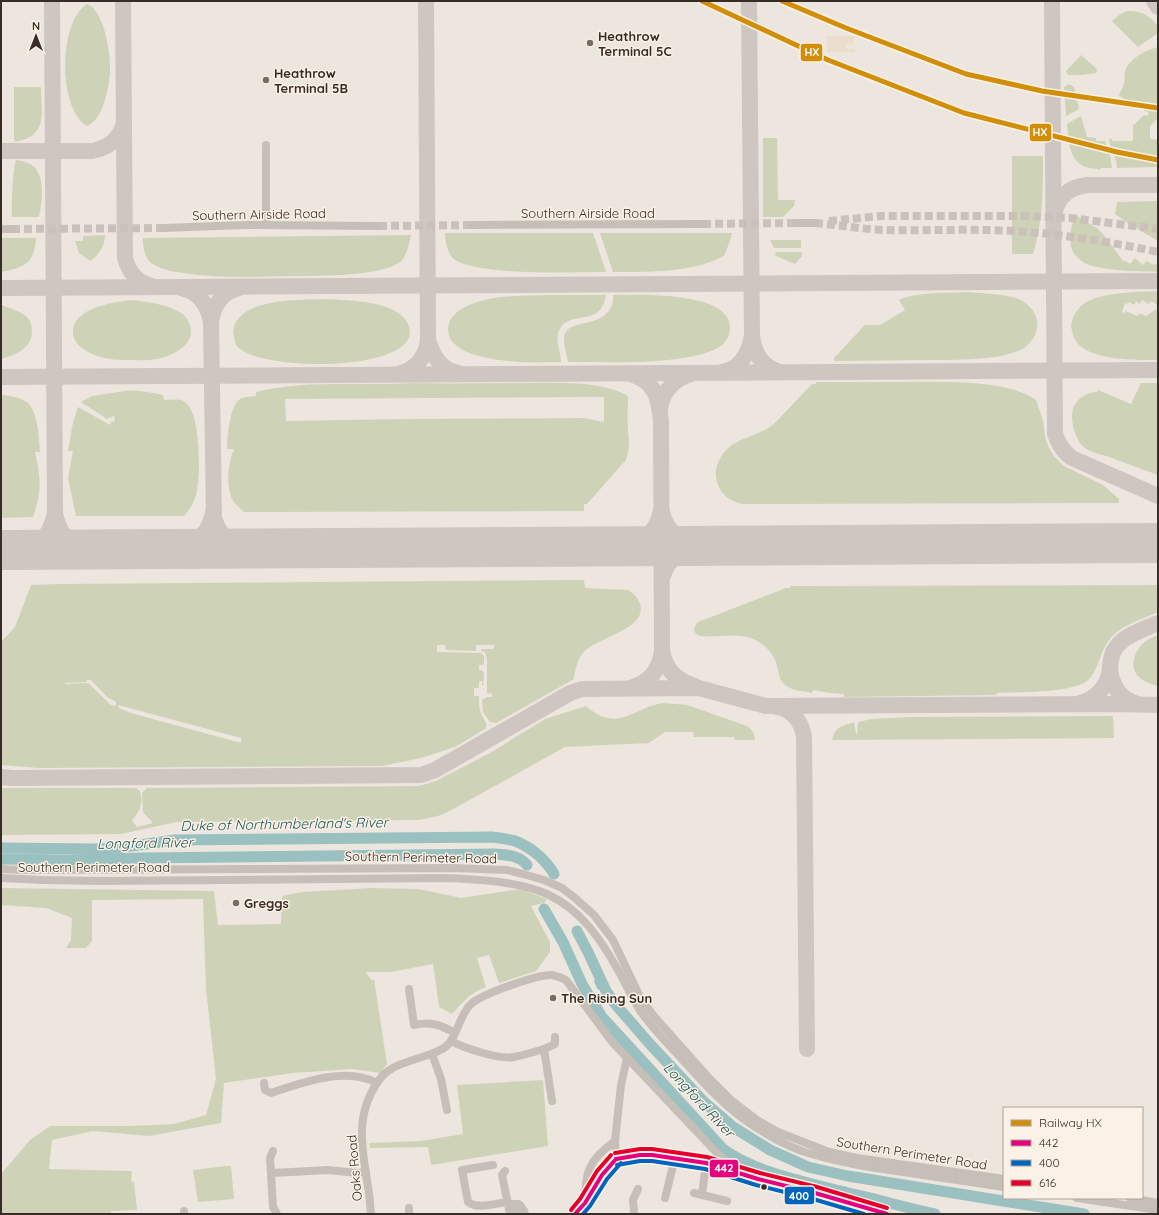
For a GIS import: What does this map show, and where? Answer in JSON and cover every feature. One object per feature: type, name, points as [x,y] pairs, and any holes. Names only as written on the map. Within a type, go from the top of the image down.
[{"type":"street","points":[[266,145],[266,225]]},
{"type":"street","points":[[796,223],[815,223]]},
{"type":"street","name":"Southern Airside Road","points":[[473,226],[703,224]]},
{"type":"street","name":"Southern Airside Road","points":[[163,228],[266,225],[379,226]]},
{"type":"street","points":[[1,229],[12,229]]},
{"type":"street","name":"Southern Perimeter Road","points":[[1,869],[453,868],[507,870],[544,880],[565,890],[594,915],[613,940],[641,999],[653,1015],[687,1054],[732,1101],[757,1120],[778,1132],[829,1152],[857,1158],[1003,1180]]},
{"type":"street","name":"Southern Perimeter Road","points":[[1,878],[99,881],[449,878],[477,879],[524,887],[546,894],[568,907],[588,924],[618,970],[630,995],[648,1022],[711,1091],[726,1105],[746,1120],[801,1150],[827,1158],[854,1164],[1003,1187]]},
{"type":"street","name":"Oaks Road","points":[[371,1214],[362,1145],[364,1116],[367,1104],[376,1083],[381,1076],[396,1066],[443,1049],[451,1041],[466,1009],[485,994],[524,981],[549,976],[559,977],[566,980],[613,1043],[627,1058]]},
{"type":"street","points":[[409,988],[411,1025],[435,1023],[455,1033]]},
{"type":"street","points":[[451,1041],[459,1045],[501,1057],[513,1058],[544,1049],[555,1044],[555,1038]]},
{"type":"street","points":[[544,1049],[552,1101]]},
{"type":"street","points":[[432,1054],[441,1079],[447,1110]]},
{"type":"street","points":[[616,1159],[615,1141],[621,1085],[627,1058]]},
{"type":"street","points":[[627,1058],[728,1164],[729,1169]]},
{"type":"street","points":[[264,1083],[265,1090],[271,1094],[308,1081],[334,1077],[358,1076],[368,1078],[376,1083]]},
{"type":"street","points":[[585,1203],[585,1190],[589,1169],[598,1154],[615,1141]]},
{"type":"street","points":[[273,1151],[270,1158],[273,1207],[277,1214]]},
{"type":"street","points":[[576,1214],[585,1203],[602,1175],[616,1159],[640,1155],[675,1158],[706,1163],[862,1210],[886,1214]]},
{"type":"street","points":[[665,1198],[675,1158]]},
{"type":"street","points":[[706,1163],[698,1194],[727,1201]]},
{"type":"street","points":[[493,1165],[462,1170],[468,1202],[472,1205],[481,1206],[508,1203],[519,1204],[524,1212]]},
{"type":"street","points":[[272,1173],[328,1170],[357,1173],[366,1172]]},
{"type":"street","points":[[505,1171],[502,1175],[508,1203]]},
{"type":"street","points":[[634,1214],[633,1200],[638,1189]]},
{"type":"street","points":[[1083,1199],[1158,1210]]},
{"type":"street","points":[[1136,1199],[1158,1203]]},
{"type":"green space","points":[[87,4],[93,7],[101,22],[109,50],[110,72],[108,90],[102,108],[93,122],[87,126],[77,117],[71,102],[67,85],[65,65],[71,28],[77,14]]},
{"type":"green space","points":[[1127,11],[1141,12],[1148,16],[1158,26],[1158,33],[1138,47],[1112,21]]},
{"type":"green space","points":[[1158,47],[1158,118],[1150,126],[1150,139],[1158,140],[1158,167],[1117,168],[1109,139],[1112,139],[1112,141],[1133,141],[1133,125],[1144,115],[1147,116],[1149,113],[1119,96],[1124,84],[1126,68],[1132,60],[1140,54]]},
{"type":"green space","points":[[1081,55],[1097,69],[1096,73],[1068,75],[1066,71]]},
{"type":"green space","points":[[1069,84],[1074,87],[1079,109],[1066,116],[1064,87]]},
{"type":"green space","points":[[14,87],[41,87],[42,106],[41,122],[38,129],[26,139],[15,142],[14,139]]},
{"type":"green space","points":[[1081,116],[1087,137],[1096,138],[1096,141],[1105,141],[1110,154],[1112,168],[1101,168],[1100,170],[1085,167],[1081,165],[1074,157],[1070,146],[1067,124]]},
{"type":"green space","points":[[763,138],[777,138],[778,200],[795,200],[794,206],[783,217],[763,217]]},
{"type":"green space","points":[[1012,156],[1043,156],[1041,218],[1033,254],[1012,254]]},
{"type":"green space","points":[[16,160],[32,165],[39,176],[42,190],[39,217],[12,217],[12,187]]},
{"type":"green space","points":[[1158,201],[1158,241],[1115,214],[1117,202]]},
{"type":"green space","points":[[1075,215],[1097,228],[1124,262],[1126,261],[1130,264],[1135,258],[1143,265],[1147,261],[1154,265],[1157,263],[1158,272],[1105,269],[1085,263],[1079,259],[1072,249],[1070,238]]},
{"type":"green space","points":[[445,233],[593,233],[606,272],[524,272],[478,267],[461,263],[451,256],[448,251]]},
{"type":"green space","points":[[600,233],[732,233],[724,256],[711,262],[684,269],[613,272]]},
{"type":"green space","points":[[105,235],[101,250],[90,261],[79,253],[75,241],[83,241],[83,236]]},
{"type":"green space","points":[[411,235],[404,257],[399,263],[378,271],[319,276],[221,277],[170,271],[149,261],[144,251],[143,241],[143,238]]},
{"type":"green space","points":[[1,238],[36,238],[33,254],[27,263],[1,272]]},
{"type":"green space","points":[[770,240],[801,240],[801,248],[774,248]]},
{"type":"green space","points":[[802,252],[802,256],[795,264],[776,256],[775,253]]},
{"type":"green space","points":[[1158,291],[1158,308],[1158,360],[1138,360],[1102,356],[1082,348],[1076,341],[1071,326],[1072,320],[1082,305],[1098,297],[1108,295],[1130,292]],"holes":[[[1142,300],[1149,304],[1151,301],[1156,304],[1158,308],[1146,316],[1139,313],[1138,316],[1125,311],[1125,313],[1122,312],[1125,303],[1128,304],[1129,302],[1134,305],[1136,301],[1140,304]]]},
{"type":"green space","points":[[968,292],[1005,295],[1024,302],[1034,313],[1038,325],[1037,331],[1030,343],[1019,351],[1013,353],[984,358],[956,360],[834,361],[834,358],[865,325],[880,325],[905,310],[899,300],[906,297],[923,294]]},
{"type":"green space","points":[[606,295],[603,306],[597,312],[590,316],[567,322],[562,326],[558,335],[561,362],[514,361],[476,355],[461,349],[451,340],[448,328],[450,320],[457,312],[467,306],[487,299],[520,296]]},
{"type":"green space","points":[[613,295],[661,296],[700,301],[716,307],[726,316],[730,328],[728,337],[718,348],[703,354],[685,358],[644,362],[568,362],[564,340],[566,331],[571,327],[592,321],[606,314],[611,307]]},
{"type":"green space","points":[[321,299],[366,302],[389,308],[405,319],[409,337],[397,350],[373,358],[342,363],[308,364],[276,361],[251,355],[236,345],[233,334],[235,323],[245,312],[265,304],[289,300]]},
{"type":"green space","points":[[131,300],[166,306],[184,315],[190,325],[191,331],[190,337],[183,347],[173,354],[153,360],[118,360],[104,358],[87,352],[75,341],[73,333],[74,324],[86,312],[114,302]]},
{"type":"green space","points":[[1,305],[18,311],[27,317],[31,324],[32,332],[29,343],[25,347],[17,353],[1,359]]},
{"type":"green space","points":[[816,382],[970,383],[1008,388],[1024,393],[1036,400],[1043,420],[1045,437],[1054,456],[1064,466],[1103,485],[1119,499],[1119,503],[743,504],[728,498],[720,489],[716,479],[717,467],[725,451],[735,443],[765,430],[774,424],[812,384],[816,384]]},
{"type":"green space","points":[[562,383],[591,385],[617,391],[628,396],[629,446],[626,460],[587,504],[584,504],[584,511],[244,512],[233,501],[230,495],[228,475],[234,449],[227,449],[228,429],[231,414],[240,399],[256,396],[256,392],[282,387],[323,384]],"holes":[[[604,397],[604,422],[584,418],[286,421],[285,399]]]},
{"type":"green space","points":[[1141,383],[1158,383],[1158,475],[1092,452],[1081,445],[1074,430],[1072,419],[1073,409],[1083,396],[1097,392],[1098,390],[1131,404]]},
{"type":"green space","points":[[125,391],[163,395],[164,400],[180,400],[185,402],[190,408],[197,431],[199,475],[195,498],[192,506],[184,516],[76,516],[68,478],[73,451],[68,451],[73,422],[78,407],[110,425],[111,422],[115,421],[114,416],[107,419],[81,402],[92,396]]},
{"type":"green space","points":[[1,394],[18,398],[28,403],[36,419],[40,452],[35,452],[40,484],[38,500],[33,517],[1,518]]},
{"type":"green space","points":[[584,580],[585,588],[628,590],[638,599],[640,604],[640,613],[629,627],[590,647],[583,653],[579,659],[574,679],[496,723],[490,722],[483,712],[482,700],[487,697],[492,697],[492,694],[487,693],[487,659],[485,652],[481,651],[481,649],[494,649],[494,645],[476,645],[476,651],[446,650],[445,645],[437,645],[437,652],[481,653],[484,656],[484,665],[479,665],[479,670],[483,671],[484,673],[483,685],[482,686],[482,681],[479,681],[479,688],[474,688],[474,696],[479,696],[480,710],[486,726],[485,729],[455,747],[421,758],[382,766],[39,768],[1,765],[1,642],[15,627],[31,585]],"holes":[[[87,680],[91,680],[107,697],[116,702],[116,706],[111,705],[88,683],[65,684],[86,682]],[[118,705],[241,738],[241,743],[131,713],[119,708]]]},
{"type":"green space","points":[[1158,585],[1158,612],[1130,624],[1117,632],[1107,643],[1094,673],[1087,681],[1080,685],[1057,690],[997,693],[996,695],[844,697],[844,694],[813,690],[812,693],[793,689],[785,685],[779,676],[776,662],[770,651],[757,641],[740,636],[700,636],[696,634],[694,630],[698,622],[786,588],[790,588],[791,586]]},
{"type":"green space","points":[[1158,635],[1158,686],[1147,682],[1138,676],[1135,672],[1134,662],[1138,649],[1141,645]]},
{"type":"green space","points":[[664,703],[687,705],[747,726],[753,732],[755,740],[735,740],[734,737],[694,737],[693,732],[665,732],[649,743],[565,747],[448,812],[419,820],[177,822],[121,834],[1,835],[1,788],[136,788],[140,791],[140,807],[132,820],[137,827],[153,823],[143,812],[142,793],[147,788],[419,786],[436,781],[490,753],[545,719],[586,706],[598,714],[608,718],[617,719],[653,705]]},
{"type":"green space","points":[[1113,716],[1114,738],[832,740],[835,732],[840,727],[854,722],[857,734],[858,722],[872,719],[911,717]]},
{"type":"green space","points":[[1,888],[214,891],[218,925],[281,924],[282,896],[302,892],[371,888],[419,889],[461,898],[520,889],[547,899],[544,903],[531,906],[550,942],[550,952],[536,971],[499,983],[489,955],[477,958],[486,987],[471,995],[452,1014],[439,1007],[433,964],[391,972],[366,972],[372,981],[374,979],[387,1064],[380,1073],[352,1069],[293,1073],[224,1083],[221,1123],[149,1136],[93,1131],[52,1140],[49,1169],[132,1171],[131,1181],[134,1182],[137,1210],[111,1211],[111,1214],[1,1214],[1,1174],[30,1140],[50,1126],[131,1126],[174,1124],[206,1115],[216,1079],[206,989],[203,899],[92,900],[92,941],[86,948],[66,948],[71,940],[72,918],[46,908],[1,905]]},
{"type":"green space","points":[[543,1080],[548,1146],[431,1165],[428,1147],[370,1148],[369,1143],[421,1141],[463,1134],[457,1085]]},
{"type":"green space","points":[[231,1166],[234,1199],[198,1202],[193,1170]]},
{"type":"shaded area","points":[[827,36],[855,36],[854,43],[846,45],[846,49],[855,49],[855,52],[827,52]]},
{"type":"waterway","name":"Duke of Northumberland's River","points":[[1,848],[97,849],[117,848],[175,840],[492,837],[515,841],[527,847],[542,859],[554,874]]},
{"type":"waterway","name":"Longford River","points":[[1,859],[66,860],[495,854],[517,857],[527,865]]},
{"type":"waterway","name":"Longford River","points":[[544,909],[563,942],[582,984],[602,1017],[723,1149],[751,1165],[785,1177],[935,1214]]},
{"type":"waterway","name":"Duke of Northumberland's River","points":[[577,931],[606,991],[616,1005],[649,1043],[704,1102],[733,1127],[770,1150],[808,1167],[848,1176],[1084,1214]]},
{"type":"waterway","points":[[595,981],[598,988],[606,991]]},
{"type":"taxiway","points":[[52,1],[55,513],[62,533],[76,544],[90,549]]},
{"type":"taxiway","points":[[123,1],[125,258],[134,276],[142,282],[152,286]]},
{"type":"taxiway","points":[[400,373],[411,369],[419,361],[425,351],[428,340],[426,1]]},
{"type":"taxiway","points":[[749,1],[752,336],[757,354],[760,358],[768,367],[780,372]]},
{"type":"taxiway","points":[[1052,1],[1055,434],[1062,448],[1072,458],[1158,496]]},
{"type":"taxiway","points":[[1154,1],[1158,7]]},
{"type":"taxiway","points":[[1,151],[98,150],[108,145],[120,134],[124,123]]},
{"type":"taxiway","points":[[1055,211],[1059,200],[1066,193],[1081,186],[1158,185]]},
{"type":"taxiway","points":[[1,288],[1158,281]]},
{"type":"taxiway","points":[[181,288],[193,293],[202,300],[208,310],[211,322]]},
{"type":"taxiway","points":[[239,288],[233,290],[219,300],[214,310],[211,322],[214,518],[218,529],[224,537],[231,542],[248,547],[278,548]]},
{"type":"taxiway","points":[[722,372],[739,364],[749,348],[752,336]]},
{"type":"taxiway","points":[[428,340],[438,361],[446,369],[458,373]]},
{"type":"taxiway","points":[[1,377],[1158,370]]},
{"type":"taxiway","points":[[630,374],[639,377],[651,386],[659,406],[661,422],[662,650],[659,663],[654,673],[645,682],[633,687]]},
{"type":"taxiway","points":[[660,408],[661,402],[670,386],[679,379],[691,374]]},
{"type":"taxiway","points":[[18,550],[33,546],[43,538],[50,528],[55,513]]},
{"type":"taxiway","points":[[176,549],[190,544],[200,537],[208,527],[213,513]]},
{"type":"taxiway","points":[[662,513],[664,520],[677,536],[688,542],[702,545]]},
{"type":"taxiway","points":[[592,546],[624,544],[642,539],[650,533],[656,525],[660,514]]},
{"type":"taxiway","points":[[663,576],[671,561],[685,550],[696,547],[730,546]]},
{"type":"taxiway","points":[[1080,703],[1095,696],[1102,689],[1109,674],[1112,655],[1115,648],[1131,635],[1158,623]]},
{"type":"taxiway","points":[[662,650],[666,663],[673,674],[677,678],[695,686]]},
{"type":"taxiway","points":[[1110,667],[1112,680],[1121,695],[1138,704]]},
{"type":"taxiway","points":[[1,777],[421,775],[435,770],[570,693],[582,689],[699,688],[766,706],[1158,705]]},
{"type":"taxiway","points":[[777,707],[783,708],[795,717],[801,726],[804,736],[807,1049]]},
{"type":"runway","points":[[1,550],[1158,543]]},
{"type":"tunnel","points":[[829,221],[881,216],[1025,216],[1070,218],[1158,229]]},
{"type":"tunnel","points":[[703,224],[796,223]]},
{"type":"tunnel","points":[[815,223],[884,230],[975,230],[1029,232],[1094,240],[1158,252]]},
{"type":"tunnel","points":[[379,226],[473,225]]},
{"type":"tunnel","points":[[12,229],[163,228]]},
{"type":"rail line","name":"HX","points":[[702,1],[828,60],[964,113],[1117,152],[1158,160]]},
{"type":"rail line","name":"HX","points":[[782,1],[846,28],[966,74],[1042,91],[1158,108]]},
{"type":"transit line","name":"616","points":[[615,1153],[640,1149],[652,1149],[707,1157],[887,1208]]},
{"type":"transit line","name":"616","points":[[571,1210],[580,1199],[597,1171],[611,1155]]},
{"type":"transit line","name":"442","points":[[616,1159],[640,1155],[652,1155],[706,1163],[758,1179],[815,1193],[887,1214]]},
{"type":"transit line","name":"442","points":[[575,1214],[585,1203],[602,1175],[616,1159]]},
{"type":"transit line","name":"400","points":[[617,1165],[640,1161],[652,1161],[705,1169],[756,1185],[813,1199],[864,1214]]},
{"type":"transit line","name":"400","points":[[583,1214],[590,1206],[607,1179],[621,1163]]},
{"type":"place","name":"Heathrow Terminal 5C","points":[[590,43]]},
{"type":"place","name":"Heathrow Terminal 5B","points":[[266,80]]},
{"type":"place","name":"Greggs","points":[[236,903]]},
{"type":"place","name":"The Rising Sun","points":[[553,998]]}]
